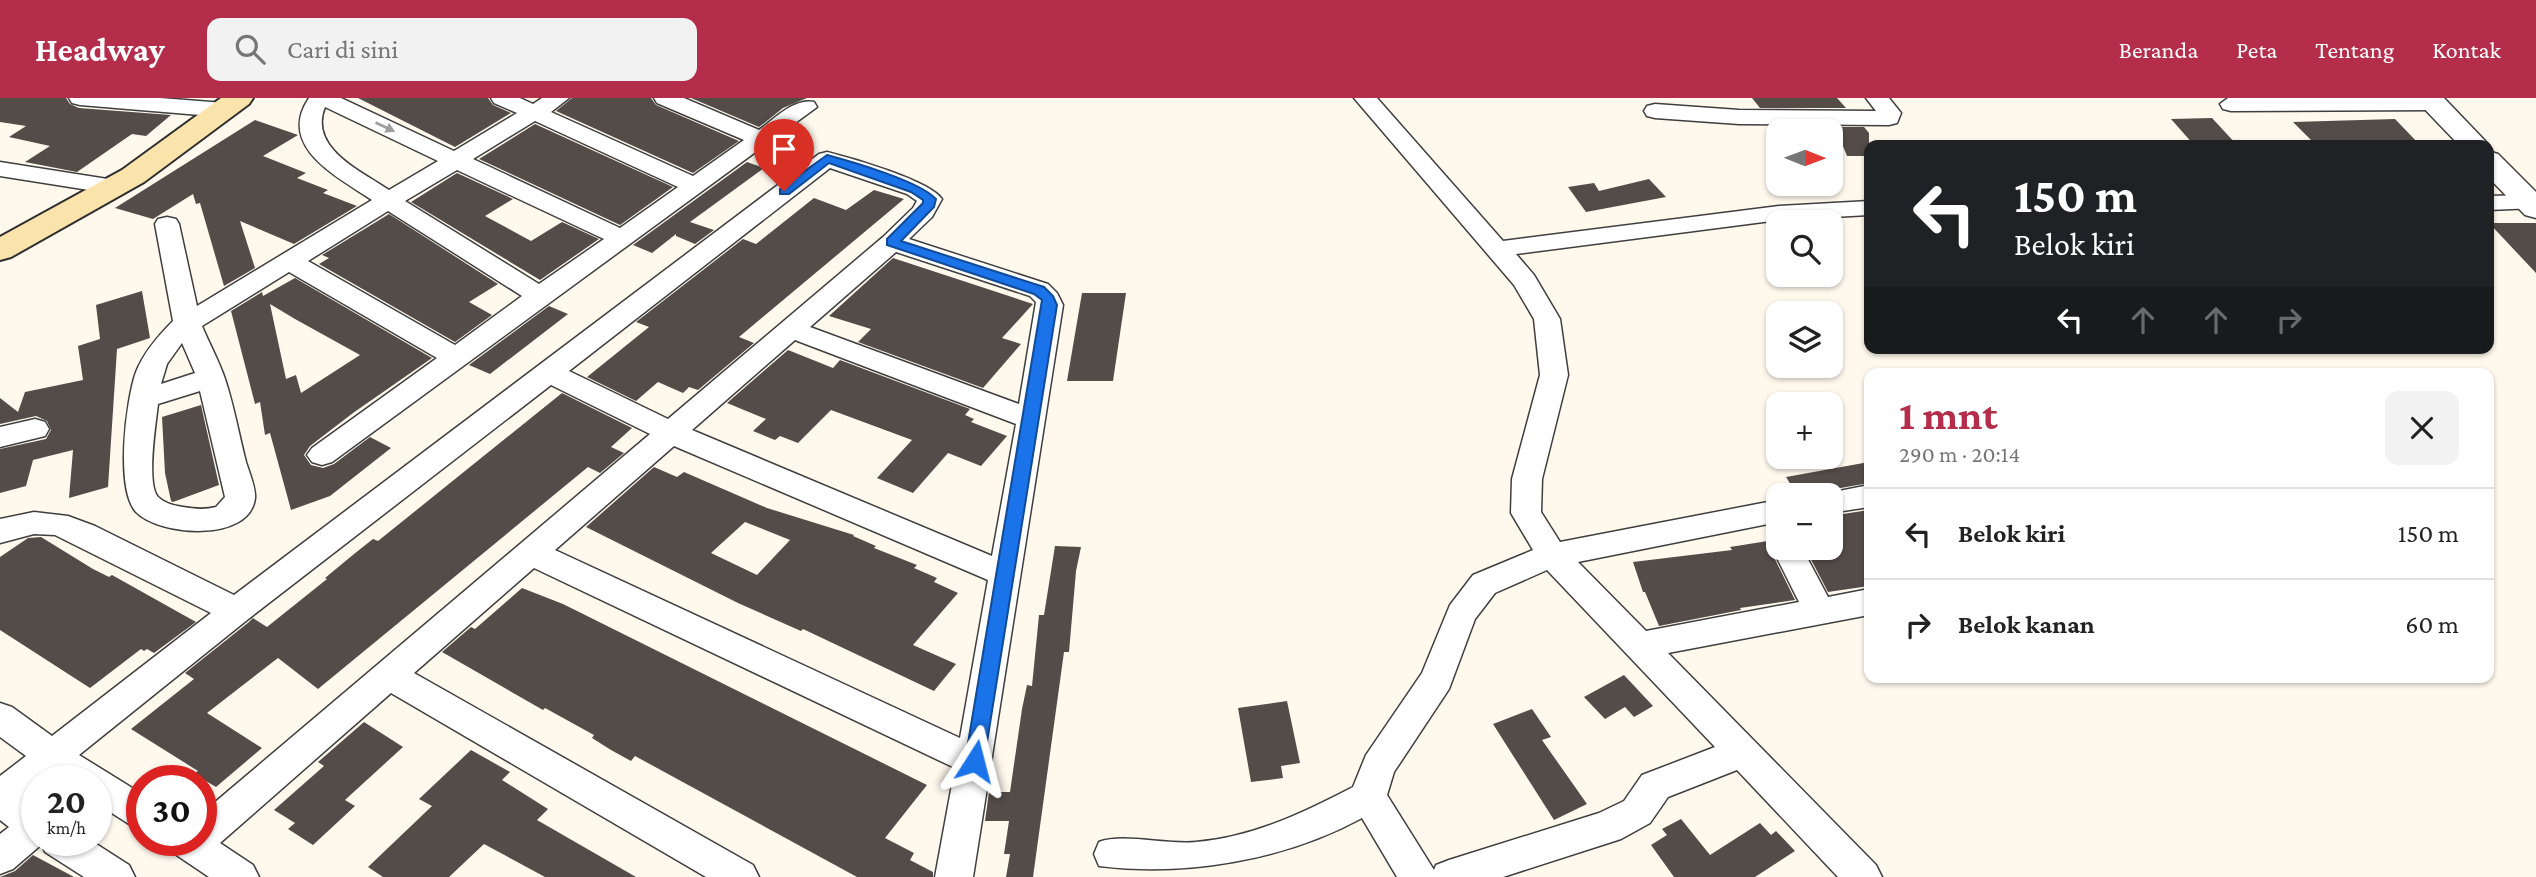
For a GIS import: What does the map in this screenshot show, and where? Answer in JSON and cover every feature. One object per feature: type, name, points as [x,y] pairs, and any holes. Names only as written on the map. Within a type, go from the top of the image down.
[{"type":"main road","points":[[0,250],[133,176],[231,104]]},
{"type":"street","points":[[80,98],[231,104]]},
{"type":"street","points":[[540,296],[387,200],[321,154],[310,127],[312,110],[321,98],[622,238]]},
{"type":"street","points":[[502,98],[695,186]]},
{"type":"street","points":[[167,224],[187,323],[211,378],[240,498],[237,511],[228,517],[188,519],[160,513],[148,507],[141,497],[138,478],[145,398],[149,371],[155,358],[187,323],[558,98]]},
{"type":"street","points":[[665,98],[699,104],[761,139]]},
{"type":"street","points":[[1365,98],[1525,281],[1547,319],[1554,375],[1527,480],[1526,513],[1552,555],[1863,877]]},
{"type":"street","points":[[1692,98],[1739,117],[1874,108]]},
{"type":"street","points":[[1853,98],[1874,108]]},
{"type":"street","points":[[2231,104],[2431,100],[2470,140]]},
{"type":"street","points":[[1655,111],[1717,106]]},
{"type":"street","points":[[322,454],[806,107]]},
{"type":"street","points":[[21,814],[0,798],[236,611],[827,159],[915,189],[930,199],[923,212],[892,242],[217,820]]},
{"type":"street","points":[[2494,166],[2532,205]]},
{"type":"street","points":[[0,169],[114,187]]},
{"type":"street","points":[[2494,203],[2532,205]]},
{"type":"street","points":[[1498,249],[1779,213],[1864,208]]},
{"type":"street","points":[[892,242],[1039,290],[1050,305],[954,877]]},
{"type":"street","points":[[289,261],[457,357]]},
{"type":"street","points":[[791,329],[1030,419]]},
{"type":"street","points":[[548,372],[671,433],[1005,574]]},
{"type":"street","points":[[145,398],[211,378]]},
{"type":"street","points":[[0,437],[35,429]]},
{"type":"street","points":[[1843,500],[1864,497]]},
{"type":"street","points":[[1112,854],[1163,860],[1233,853],[1281,841],[1368,797],[1378,766],[1425,701],[1437,679],[1461,614],[1485,584],[1552,555],[1766,519]]},
{"type":"street","points":[[0,531],[34,523],[57,524],[84,534],[236,611]]},
{"type":"street","points":[[531,553],[975,761]]},
{"type":"street","points":[[1793,560],[1819,611]]},
{"type":"street","points":[[1640,645],[1864,603]]},
{"type":"street","points":[[388,675],[740,877]]},
{"type":"street","points":[[0,716],[66,765]]},
{"type":"street","points":[[1449,877],[1608,827],[1637,812],[1655,786],[1741,752]]},
{"type":"street","points":[[1368,797],[1418,877]]},
{"type":"street","points":[[0,856],[21,839]]},
{"type":"street","points":[[83,856],[116,877]]},
{"type":"street","points":[[214,856],[240,877]]},
{"type":"building","points":[[0,98],[66,98],[70,104],[79,108],[171,115],[146,136],[132,134],[77,172],[25,162],[50,146],[9,137],[26,126],[0,122]]},
{"type":"building","points":[[358,98],[488,98],[493,105],[511,113],[455,147]]},
{"type":"building","points":[[572,98],[651,98],[656,105],[739,141],[693,173],[556,111]]},
{"type":"building","points":[[691,98],[807,98],[783,108],[759,127]]},
{"type":"building","points":[[1752,98],[1837,98],[1846,108],[1760,108]]},
{"type":"building","points":[[2212,118],[2232,140],[2190,140],[2171,119]]},
{"type":"building","points":[[2395,119],[2415,140],[2311,140],[2293,122]]},
{"type":"building","points":[[255,120],[298,135],[263,156],[306,173],[297,178],[328,190],[323,193],[357,206],[294,244],[240,221],[255,268],[224,286],[200,203],[196,204],[193,194],[153,219],[115,208]]},
{"type":"building","points":[[535,124],[673,187],[620,225],[479,159]]},
{"type":"building","points":[[1843,127],[1864,127],[1869,133],[1869,140],[1864,140],[1864,156],[1847,156],[1843,146]]},
{"type":"building","points":[[747,162],[764,168],[690,222],[714,230],[695,244],[676,234],[652,253],[633,245]]},
{"type":"building","points":[[457,173],[513,199],[485,216],[531,241],[562,222],[599,239],[540,280],[411,202]]},
{"type":"building","points":[[1649,179],[1666,197],[1586,212],[1568,187],[1594,183],[1599,191]]},
{"type":"building","points":[[874,190],[904,199],[739,337],[754,343],[698,390],[689,387],[683,393],[658,382],[636,401],[587,377],[649,327],[636,322],[743,239],[756,244],[814,198],[846,210]]},
{"type":"building","points":[[389,214],[498,284],[469,302],[492,315],[455,342],[319,264],[329,258],[322,255]]},
{"type":"building","points":[[2494,223],[2536,223],[2536,273],[2494,228]]},
{"type":"building","points":[[893,258],[1033,304],[1002,338],[1021,344],[983,388],[858,342],[871,329],[829,316]]},
{"type":"building","points":[[295,278],[432,358],[353,413],[310,446],[304,455],[311,465],[323,468],[334,464],[370,437],[391,448],[330,496],[291,510],[270,433],[265,435],[260,402],[255,404],[231,311],[262,292],[263,296]],"holes":[[[270,304],[360,355],[301,393],[296,375],[286,379]]]},
{"type":"building","points":[[142,291],[150,338],[117,349],[108,487],[69,498],[73,450],[33,460],[26,486],[0,493],[0,449],[46,439],[51,430],[47,421],[36,416],[0,424],[0,398],[18,412],[25,392],[83,380],[78,346],[100,339],[96,305]]},
{"type":"building","points":[[1082,293],[1126,293],[1113,381],[1067,381]]},
{"type":"building","points":[[549,306],[568,314],[490,374],[469,365]]},
{"type":"building","points":[[788,350],[833,368],[840,360],[970,409],[965,415],[974,419],[971,422],[1007,436],[981,466],[948,453],[913,493],[877,478],[912,440],[831,410],[798,443],[780,436],[775,440],[753,431],[766,419],[727,403]]},
{"type":"building","points":[[562,393],[632,428],[611,447],[624,453],[600,473],[588,467],[318,689],[278,658],[207,713],[262,748],[217,786],[217,765],[188,765],[131,729],[194,679],[185,673],[253,618],[267,627],[373,539],[378,541]]},
{"type":"building","points":[[201,405],[219,485],[173,502],[165,473],[162,417]]},
{"type":"building","points":[[1864,463],[1864,484],[1843,488],[1843,483],[1790,483],[1786,477],[1843,469],[1843,467]]},
{"type":"building","points":[[654,467],[677,477],[684,472],[767,508],[854,535],[876,546],[874,548],[917,565],[914,568],[937,578],[934,582],[958,593],[913,645],[956,664],[934,691],[803,629],[801,631],[738,603],[586,527]],"holes":[[[745,522],[790,540],[757,575],[711,553]]]},
{"type":"building","points":[[1864,511],[1864,587],[1828,592],[1811,560],[1843,560],[1843,514]]},
{"type":"building","points":[[41,537],[93,569],[109,577],[112,575],[196,622],[154,653],[141,649],[90,688],[0,630],[0,557],[28,538]]},
{"type":"building","points":[[1766,541],[1766,560],[1775,560],[1795,600],[1740,608],[1741,610],[1659,626],[1633,562],[1732,550],[1730,547]]},
{"type":"building","points":[[1055,546],[1081,547],[1076,571],[1069,652],[1064,652],[1033,877],[1006,877],[1010,854],[1004,854],[1009,821],[985,821],[989,792],[1010,792],[1022,709],[1027,685],[1032,686],[1039,615],[1044,615]]},
{"type":"building","points":[[522,588],[563,604],[927,785],[885,838],[914,853],[910,860],[933,872],[933,877],[857,877],[635,756],[631,761],[592,738],[594,735],[545,708],[543,710],[442,652],[471,627],[475,629]]},
{"type":"building","points":[[1624,675],[1653,706],[1634,717],[1625,707],[1605,719],[1584,697]]},
{"type":"building","points":[[1287,701],[1300,763],[1281,766],[1283,778],[1251,782],[1238,708]]},
{"type":"building","points":[[1532,709],[1551,737],[1542,740],[1587,804],[1554,820],[1493,724]]},
{"type":"building","points":[[364,722],[403,747],[345,800],[355,806],[313,845],[288,829],[295,823],[274,810],[324,766],[318,762]]},
{"type":"building","points":[[471,750],[510,772],[502,780],[548,809],[537,820],[636,877],[545,877],[484,844],[449,877],[383,877],[368,867],[432,806],[419,799]]},
{"type":"building","points":[[1681,819],[1710,855],[1760,823],[1771,835],[1776,831],[1795,851],[1755,877],[1674,877],[1651,845],[1667,835],[1662,829]]},
{"type":"building","points":[[35,856],[74,877],[0,877],[15,871]]},
{"type":"route","points":[[784,191],[827,159],[915,189],[930,199],[929,204],[892,242],[1039,290],[1048,299],[1050,305],[975,761]]}]
